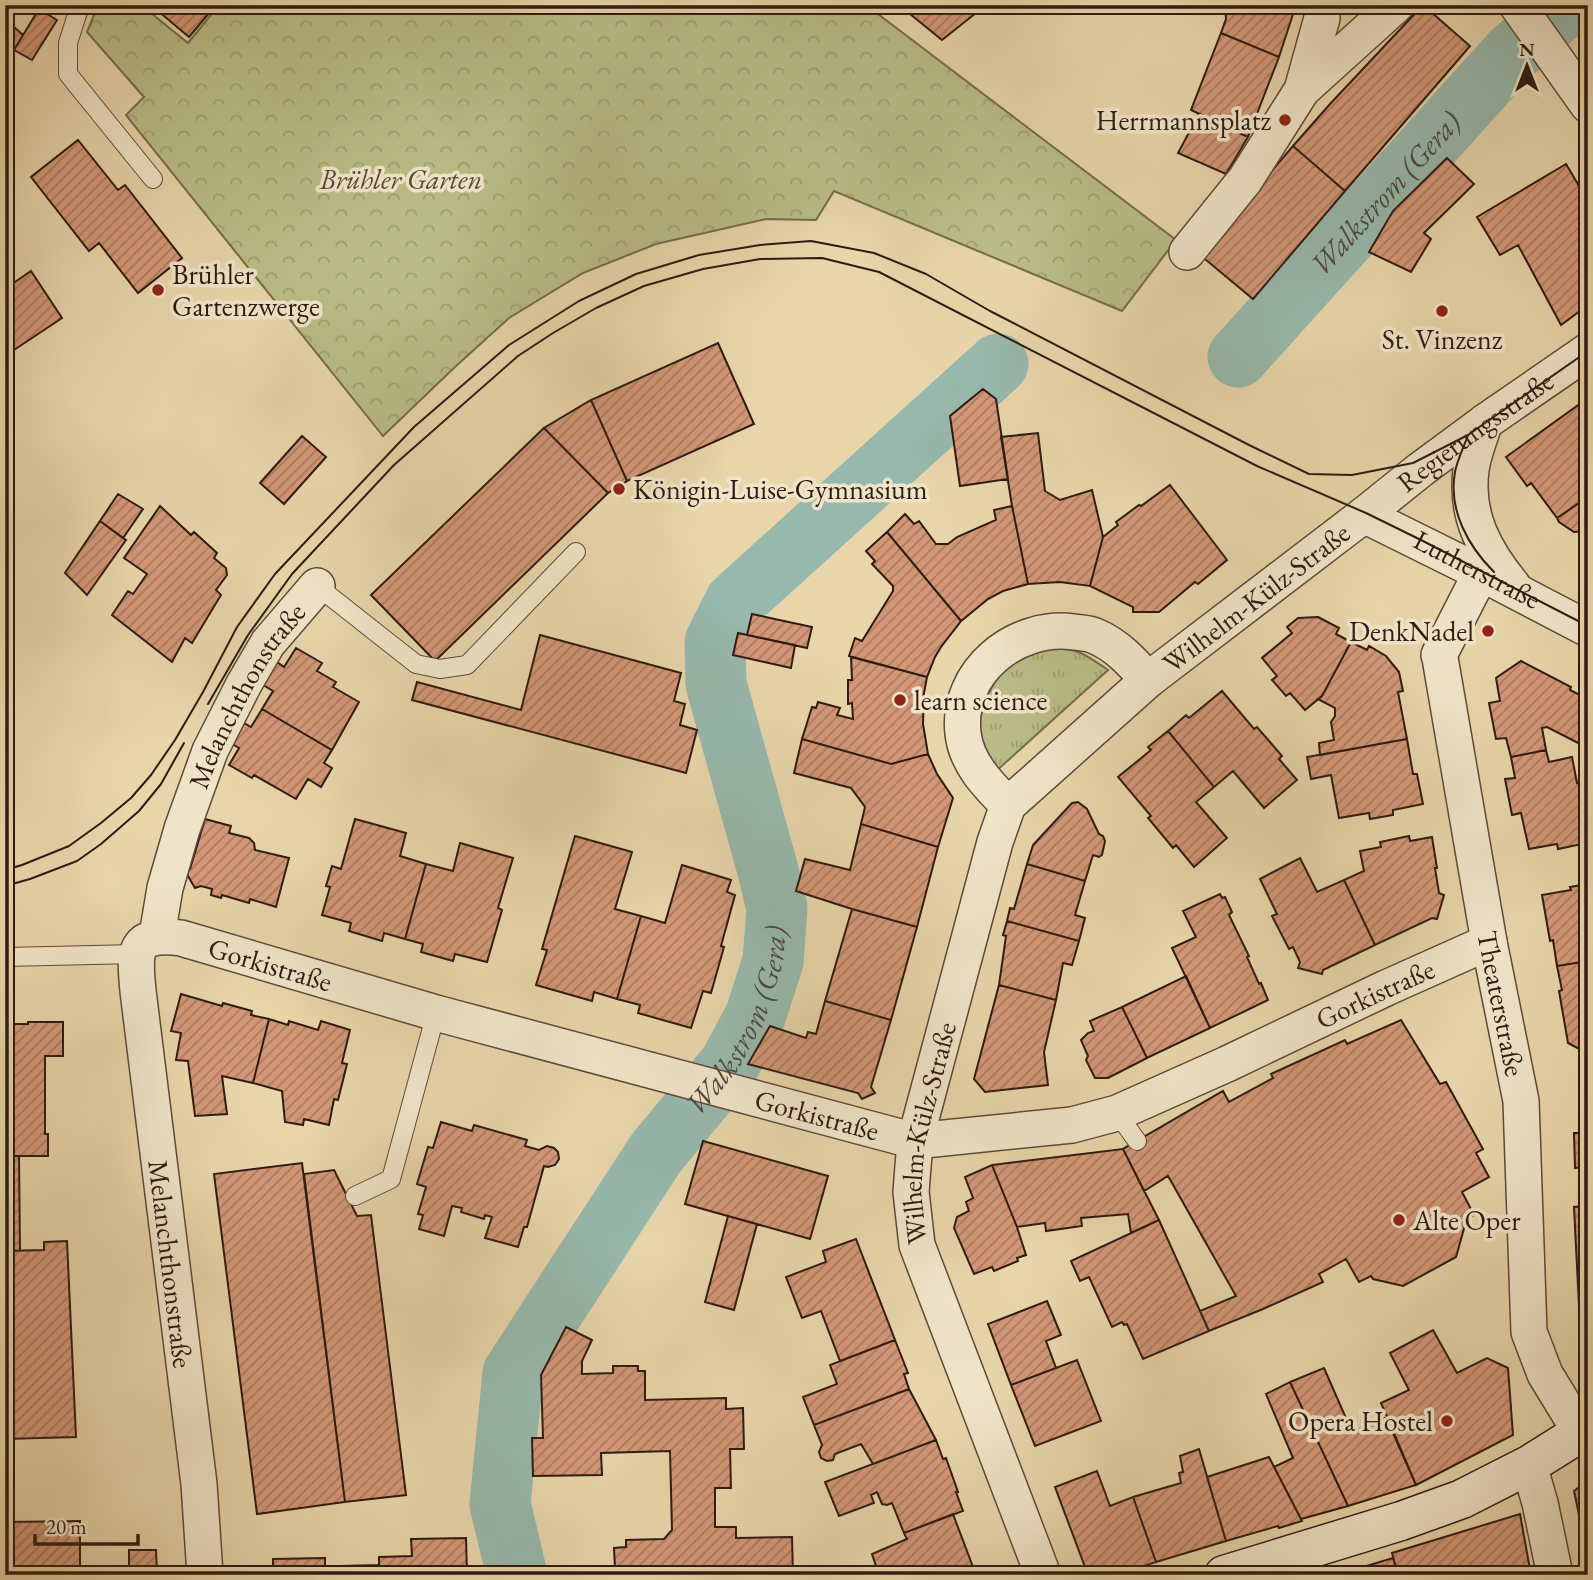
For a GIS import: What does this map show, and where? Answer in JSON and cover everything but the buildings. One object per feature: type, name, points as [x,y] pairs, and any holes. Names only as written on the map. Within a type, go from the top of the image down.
[{"type":"street","points":[[1302,90],[1322,18],[1322,5]]},
{"type":"street","points":[[1187,252],[1245,180],[1302,90],[1396,5]]},
{"type":"street","points":[[1517,5],[1588,105]]},
{"type":"street","name":"Regierungsstraße","points":[[1364,515],[1485,422],[1588,352]]},
{"type":"street","points":[[1485,422],[1471,467],[1469,494],[1479,535],[1492,559],[1517,592]]},
{"type":"street","name":"Lutherstraße","points":[[1364,515],[1588,629]]},
{"type":"street","name":"Wilhelm-Külz-Straße","points":[[1043,1575],[917,1245],[911,1192],[915,1141],[995,842],[1008,805],[1149,680],[1364,515]]},
{"type":"street","name":"Theaterstraße","points":[[1480,573],[1439,655],[1489,942],[1521,1101],[1529,1332],[1545,1374],[1584,1430]]},
{"type":"street","name":"Melanchthonstraße","points":[[205,1575],[199,1484],[136,965],[147,945],[178,841],[210,751],[268,643],[317,586]]},
{"type":"street","name":"Wilhelm-Külz-Straße","points":[[1008,805],[985,782],[968,755],[963,734],[963,707],[974,681],[988,661],[1013,643],[1032,634],[1061,630],[1094,635],[1128,656],[1149,680]]},
{"type":"street","name":"Gorkistraße","points":[[147,945],[181,938],[436,1013],[915,1141],[1072,1125],[1117,1113],[1227,1065],[1386,988],[1489,942]]},
{"type":"street","points":[[1224,1575],[1413,1517],[1462,1499],[1529,1465],[1584,1430]]},
{"type":"street","points":[[1529,1465],[1555,1575]]},
{"type":"lane","points":[[80,5],[68,43],[68,74],[153,179]]},
{"type":"lane","points":[[317,586],[416,664],[440,669],[467,665],[576,552]]},
{"type":"lane","points":[[5,957],[147,945]]},
{"type":"lane","points":[[355,1196],[391,1179],[436,1013]]},
{"type":"lane","points":[[1117,1113],[1137,1141]]},
{"type":"green space","name":"Brühler Garten","points":[[98,5],[141,5],[188,43],[219,5],[866,5],[1176,240],[1122,311],[834,191],[816,220],[766,219],[656,244],[583,273],[509,318],[383,436],[126,115],[144,97],[87,32]]},
{"type":"green space","points":[[1045,648],[1079,652],[1108,670],[994,773],[980,735],[980,721],[988,695],[995,682],[1013,662],[1026,654]]},
{"type":"waterway","name":"Walkstrom (Gera)","points":[[1238,357],[1512,53],[1567,5]]},
{"type":"waterway","name":"Walkstrom (Gera)","points":[[517,1575],[500,1504],[513,1373],[656,1153],[729,1065],[755,1017],[773,961],[777,908],[716,684],[715,642],[735,602],[998,364]]},
{"type":"tram line","points":[[5,870],[69,846],[131,798],[175,740],[237,627],[275,574],[414,427],[509,345],[579,301],[636,274],[699,255],[760,245],[811,241],[874,253],[926,274],[990,311],[1309,474],[1352,475],[1413,463],[1468,435],[1588,351]]},
{"type":"tram line","points":[[208,704],[248,635],[292,574],[394,465],[518,356],[596,308],[644,286],[703,269],[760,259],[822,258],[879,272],[1257,466],[1366,513],[1588,626]]},
{"type":"tram line","points":[[1468,435],[1455,472],[1454,500],[1468,539],[1494,572]]},
{"type":"tram line","points":[[5,886],[77,861],[101,844],[139,811],[161,784],[184,743]]},
{"type":"place","name":"Herrmannsplatz","points":[[1285,120]]},
{"type":"place","name":"Brühler Gartenzwerge","points":[[158,290]]},
{"type":"place","name":"St. Vinzenz","points":[[1442,311]]},
{"type":"place","name":"Königin-Luise-Gymnasium","points":[[619,489]]},
{"type":"place","name":"DenkNadel","points":[[1488,631]]},
{"type":"place","name":"learn science","points":[[900,700]]},
{"type":"place","name":"Alte Oper","points":[[1399,1220]]},
{"type":"place","name":"Opera Hostel","points":[[1447,1421]]}]
